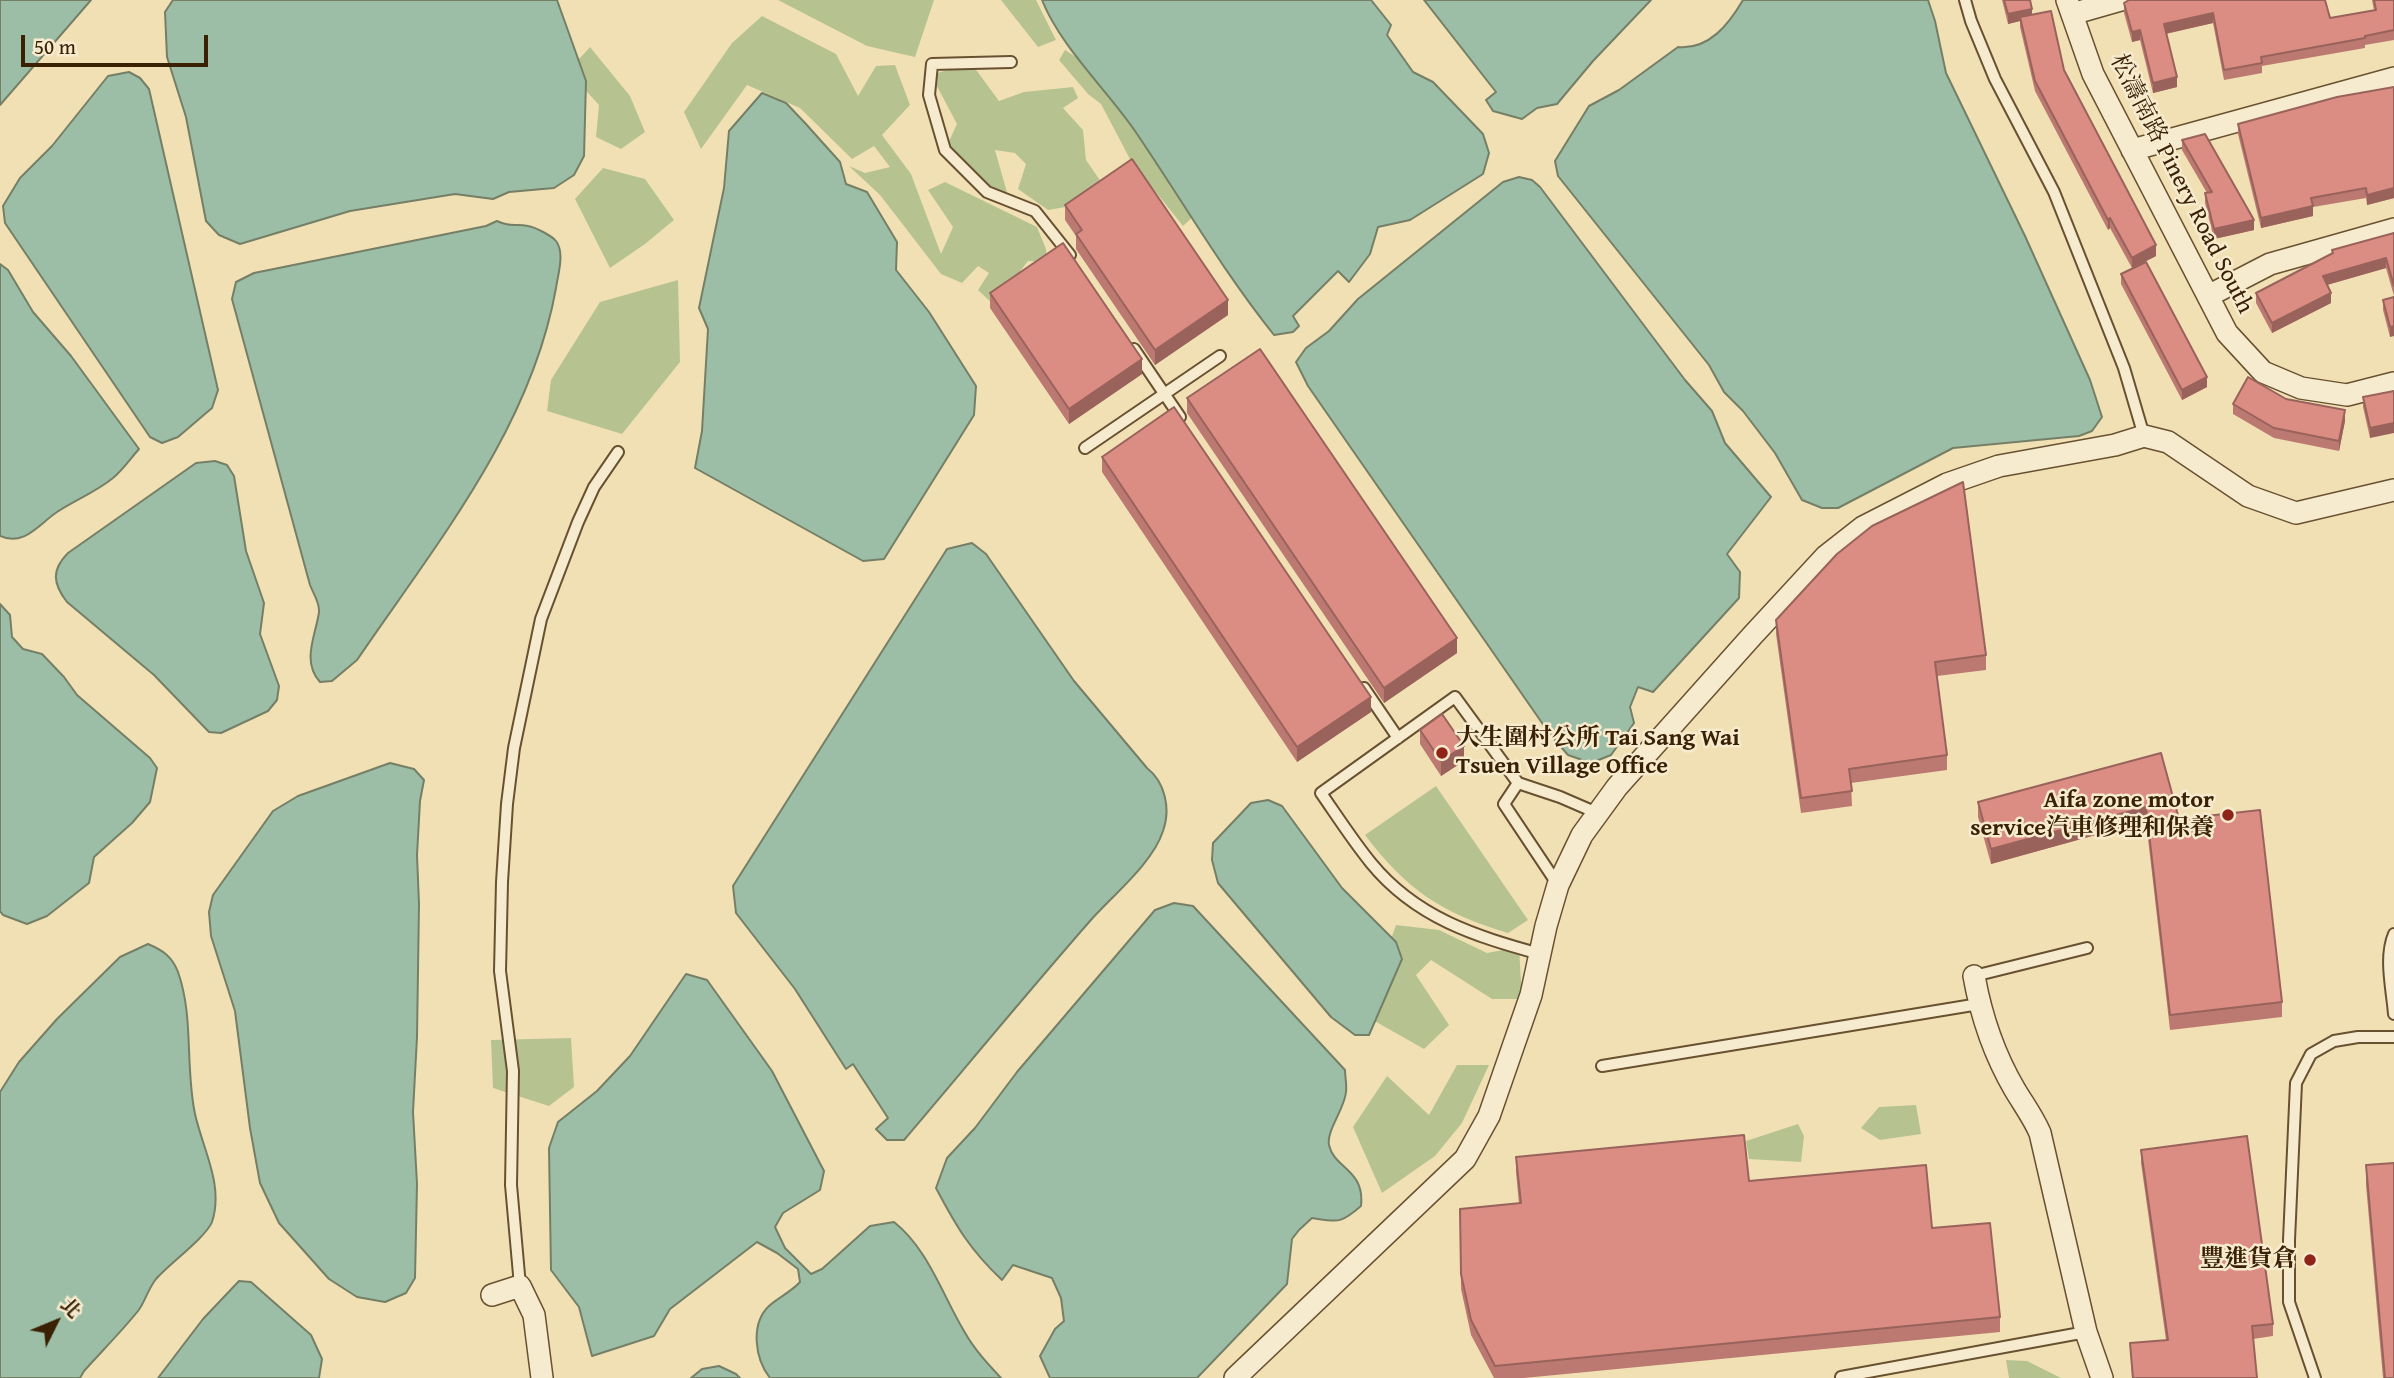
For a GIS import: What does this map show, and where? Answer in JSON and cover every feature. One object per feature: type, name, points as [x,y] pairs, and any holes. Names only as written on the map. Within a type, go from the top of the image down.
[{"type":"street","points":[[2069,7],[2121,0]]},
{"type":"street","name":"松濤南路 Pinery Road South","points":[[2069,7],[2093,74],[2227,333],[2263,372],[2301,388],[2347,395],[2394,383]]},
{"type":"street","points":[[2132,150],[2394,78]]},
{"type":"street","points":[[2208,296],[2270,264],[2394,229]]},
{"type":"street","points":[[1235,1378],[1465,1158],[1489,1116],[1531,996],[1558,885],[1575,847],[1597,813],[1626,777],[1826,556],[1863,527],[1947,484],[1999,466],[2115,445],[2144,436],[2168,442],[2248,496],[2296,513],[2394,490]]},
{"type":"street","points":[[1974,976],[1979,1004],[1999,1058],[2015,1090],[2032,1113],[2040,1133],[2086,1332],[2102,1378]]},
{"type":"street","points":[[492,1295],[520,1286],[534,1315],[542,1378]]},
{"type":"lane","points":[[1965,0],[1995,79],[2054,192],[2124,368],[2144,436]]},
{"type":"lane","points":[[1011,62],[932,64],[929,95],[945,150],[987,192],[1035,211],[1076,263]]},
{"type":"lane","points":[[1127,339],[1188,428]]},
{"type":"lane","points":[[1085,448],[1220,356]]},
{"type":"lane","points":[[520,1286],[511,1185],[513,1071],[500,971],[507,804],[514,748],[541,619],[594,487],[618,452]]},
{"type":"lane","points":[[1359,680],[1398,738]]},
{"type":"lane","points":[[1540,954],[1471,934],[1435,916],[1401,893],[1373,865],[1321,793],[1455,696],[1518,783],[1597,813]]},
{"type":"lane","points":[[1518,783],[1504,804],[1558,885]]},
{"type":"lane","points":[[2394,934],[2390,942],[2389,965],[2394,1014]]},
{"type":"lane","points":[[1974,976],[2087,948]]},
{"type":"lane","points":[[1602,1066],[1979,1004]]},
{"type":"lane","points":[[2315,1378],[2289,1302],[2296,1083],[2311,1054],[2333,1041],[2358,1037],[2394,1037]]},
{"type":"lane","points":[[1841,1377],[2086,1332]]},
{"type":"shaded area","points":[[0,0],[91,0],[0,105]]},
{"type":"shaded area","points":[[173,0],[557,0],[586,81],[584,156],[574,175],[554,188],[509,192],[493,199],[455,194],[350,211],[240,244],[219,235],[206,221],[186,117],[167,57],[165,12]]},
{"type":"shaded area","points":[[778,0],[934,0],[915,57],[867,46]]},
{"type":"shaded area","points":[[1001,0],[1036,0],[1056,40],[1038,47]]},
{"type":"shaded area","points":[[1042,0],[1371,0],[1391,25],[1387,35],[1413,72],[1433,82],[1483,134],[1489,153],[1483,174],[1410,220],[1378,227],[1370,254],[1349,282],[1338,271],[1293,316],[1299,326],[1293,332],[1274,335],[1220,260],[1124,115],[1060,34]]},
{"type":"shaded area","points":[[1424,0],[1651,0],[1593,61],[1557,104],[1537,108],[1522,119],[1493,111],[1486,100],[1496,92]]},
{"type":"shaded area","points":[[1743,0],[1928,0],[1946,73],[2025,236],[2090,380],[2102,417],[2092,431],[2079,436],[1953,448],[1838,508],[1822,508],[1802,500],[1775,453],[1743,411],[1724,392],[1709,365],[1558,176],[1555,161],[1589,106],[1619,90],[1678,47],[1699,44],[1717,34]]},
{"type":"shaded area","points":[[762,16],[836,54],[858,96],[876,66],[895,65],[910,105],[882,135],[911,174],[941,254],[953,227],[928,190],[945,182],[1037,227],[1046,249],[1047,262],[1028,261],[994,305],[978,290],[989,273],[978,266],[962,283],[941,274],[880,195],[849,166],[865,173],[890,167],[874,146],[852,159],[800,108],[747,85],[701,149],[684,112],[732,43]]},
{"type":"shaded area","points":[[590,47],[630,96],[645,132],[621,149],[596,137],[599,105],[568,71]]},
{"type":"shaded area","points":[[1065,50],[1098,71],[1197,213],[1183,226],[1131,161],[1101,104],[1088,94],[1059,60]]},
{"type":"shaded area","points":[[971,63],[999,101],[1024,92],[1073,87],[1078,98],[1063,108],[1083,130],[1086,160],[1108,192],[1077,205],[1048,210],[1018,189],[1026,164],[1015,153],[995,150],[1008,196],[979,184],[945,150],[957,124],[931,75]]},
{"type":"shaded area","points":[[129,72],[140,78],[149,89],[218,390],[212,408],[178,437],[162,443],[150,437],[5,223],[3,206],[20,178],[52,146],[108,76]]},
{"type":"shaded area","points":[[762,93],[786,103],[840,162],[846,184],[867,192],[897,242],[896,270],[929,312],[976,386],[974,415],[884,559],[863,561],[695,468],[702,431],[708,329],[699,308],[724,188],[729,131]]},
{"type":"shaded area","points":[[603,168],[645,179],[674,220],[610,268],[575,199]]},
{"type":"shaded area","points":[[1519,177],[1532,180],[1540,187],[1685,380],[1712,411],[1725,443],[1771,497],[1727,554],[1740,572],[1739,598],[1653,692],[1638,687],[1630,707],[1634,723],[1611,755],[1591,763],[1568,755],[1549,733],[1308,386],[1296,362],[1306,348],[1329,331],[1358,299],[1503,182]]},
{"type":"shaded area","points":[[497,221],[539,230],[559,246],[560,264],[544,340],[503,437],[448,528],[357,660],[332,681],[320,682],[311,665],[318,605],[310,585],[232,299],[236,282],[254,273],[486,226]]},
{"type":"shaded area","points":[[0,264],[8,270],[33,312],[71,356],[139,449],[120,472],[106,483],[57,512],[31,533],[16,539],[0,536]]},
{"type":"shaded area","points":[[678,280],[680,362],[622,434],[547,411],[551,380],[600,302]]},
{"type":"shaded area","points":[[215,461],[227,465],[234,476],[246,551],[264,603],[260,634],[279,686],[277,700],[268,711],[221,733],[209,732],[154,675],[67,602],[56,577],[59,565],[68,553],[196,463]]},
{"type":"shaded area","points":[[972,543],[986,554],[1074,681],[1158,781],[1165,796],[1165,823],[1158,843],[1141,867],[1090,921],[904,1140],[887,1140],[876,1129],[888,1118],[853,1064],[846,1069],[795,989],[736,913],[733,886],[947,549]]},
{"type":"shaded area","points":[[0,604],[10,615],[12,637],[23,649],[42,654],[77,695],[150,758],[157,768],[150,802],[132,823],[94,857],[89,883],[47,916],[27,924],[3,915],[0,911]]},
{"type":"shaded area","points":[[390,763],[414,769],[424,780],[417,855],[417,1037],[413,1112],[417,1184],[415,1278],[406,1293],[385,1302],[357,1297],[329,1279],[279,1223],[260,1183],[235,1011],[211,936],[209,912],[213,895],[273,811],[298,796]]},
{"type":"shaded area","points":[[1436,786],[1528,920],[1508,933],[1463,917],[1427,897],[1396,871],[1365,835]]},
{"type":"shaded area","points":[[1268,800],[1282,806],[1342,888],[1396,942],[1402,959],[1369,1035],[1355,1035],[1331,1017],[1218,883],[1212,860],[1213,843],[1251,803]]},
{"type":"shaded area","points":[[1174,903],[1193,906],[1345,1070],[1345,1098],[1330,1133],[1329,1145],[1332,1153],[1358,1184],[1361,1206],[1339,1220],[1312,1218],[1299,1230],[1292,1239],[1287,1284],[1197,1378],[1050,1378],[1040,1356],[1055,1329],[1064,1321],[1061,1298],[1052,1278],[1013,1265],[1002,1280],[965,1237],[936,1188],[947,1158],[975,1128],[1017,1072],[1155,910]]},
{"type":"shaded area","points":[[1396,925],[1439,930],[1487,953],[1519,947],[1522,999],[1492,999],[1431,960],[1416,975],[1449,1025],[1424,1049],[1364,1015]]},
{"type":"shaded area","points":[[148,944],[170,958],[183,989],[192,1096],[216,1195],[212,1222],[156,1279],[138,1311],[80,1378],[0,1378],[0,1092],[19,1062],[57,1019],[120,957]]},
{"type":"shaded area","points":[[686,974],[707,980],[772,1071],[824,1171],[820,1190],[783,1213],[775,1227],[785,1248],[811,1274],[822,1269],[870,1226],[894,1222],[916,1245],[968,1338],[1001,1378],[770,1378],[758,1352],[759,1322],[769,1306],[800,1282],[798,1269],[757,1242],[670,1309],[654,1336],[592,1356],[579,1307],[551,1270],[549,1148],[558,1122],[597,1091],[630,1056]]},
{"type":"shaded area","points":[[571,1038],[574,1087],[549,1106],[493,1088],[491,1040]]},
{"type":"shaded area","points":[[1457,1065],[1489,1065],[1462,1123],[1435,1156],[1382,1193],[1353,1127],[1387,1076],[1429,1115]]},
{"type":"shaded area","points":[[1916,1105],[1921,1134],[1880,1140],[1861,1128],[1879,1107]]},
{"type":"shaded area","points":[[1798,1124],[1804,1136],[1801,1162],[1749,1159],[1746,1141]]},
{"type":"shaded area","points":[[239,1281],[251,1282],[311,1335],[322,1359],[319,1378],[158,1378],[203,1319]]},
{"type":"shaded area","points":[[2006,1360],[2027,1361],[2061,1378],[2009,1378]]},
{"type":"shaded area","points":[[719,1366],[740,1378],[691,1378],[702,1369]]},
{"type":"building","points":[[2004,0],[2030,0],[2032,9],[2008,14]]},
{"type":"building","points":[[2129,0],[2325,0],[2330,18],[2376,10],[2374,0],[2394,0],[2394,30],[2261,57],[2262,63],[2224,70],[2213,13],[2164,24],[2177,77],[2153,83],[2140,30],[2132,32],[2124,3]]},
{"type":"building","points":[[2051,11],[2064,70],[2156,245],[2132,258],[2110,218],[2108,220],[2035,81],[2020,17]]},
{"type":"building","points":[[2394,87],[2394,188],[2367,195],[2366,188],[2311,198],[2313,206],[2261,218],[2238,124],[2337,97]]},
{"type":"building","points":[[2205,134],[2254,220],[2214,229],[2205,193],[2212,192],[2182,140]]},
{"type":"building","points":[[1132,159],[1228,300],[1155,350],[1076,234],[1082,230],[1065,205]]},
{"type":"building","points":[[2394,233],[2394,286],[2386,258],[2323,276],[2331,293],[2272,323],[2256,293],[2333,253],[2332,250]]},
{"type":"building","points":[[1063,243],[1142,359],[1069,409],[990,293]]},
{"type":"building","points":[[2146,262],[2207,377],[2182,390],[2121,274]]},
{"type":"building","points":[[2394,297],[2394,326],[2390,327],[2383,300]]},
{"type":"building","points":[[1260,349],[1457,638],[1384,688],[1187,398]]},
{"type":"building","points":[[2248,377],[2286,399],[2345,410],[2339,441],[2274,428],[2233,404]]},
{"type":"building","points":[[2394,391],[2394,423],[2370,428],[2363,397]]},
{"type":"building","points":[[1174,407],[1371,697],[1297,747],[1102,457]]},
{"type":"building","points":[[1963,482],[1986,655],[1935,662],[1947,755],[1849,769],[1852,791],[1801,798],[1776,620],[1837,554],[1872,526]]},
{"type":"building","points":[[1442,714],[1464,746],[1441,761],[1420,730]]},
{"type":"building","points":[[2161,753],[2179,819],[2260,810],[2282,1002],[2170,1015],[2146,807],[1991,849],[1978,802]]},
{"type":"building","points":[[1744,1135],[1749,1181],[1926,1165],[1932,1228],[1990,1223],[2000,1317],[1495,1366],[1471,1320],[1461,1274],[1460,1209],[1521,1203],[1516,1157]]},
{"type":"building","points":[[2247,1136],[2273,1324],[2252,1326],[2257,1378],[2133,1378],[2130,1343],[2168,1340],[2141,1150]]},
{"type":"building","points":[[2394,1163],[2394,1378],[2385,1378],[2366,1165]]},
{"type":"place","name":"大生圍村公所 Tai Sang Wai Tsuen Village Office","points":[[1442,753]]},
{"type":"place","name":"Aifa zone motor service汽車修理和保養","points":[[2228,815]]},
{"type":"place","name":"豐進貨倉","points":[[2310,1260]]}]
